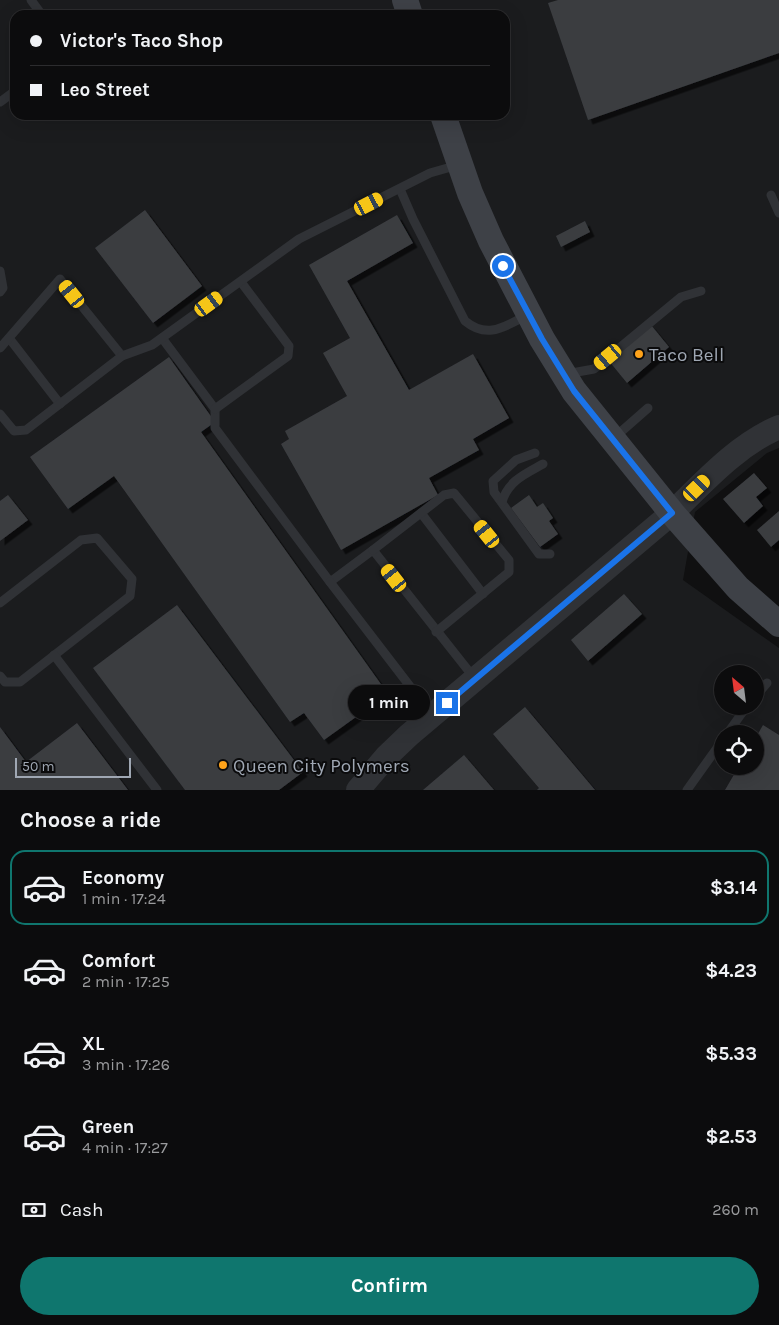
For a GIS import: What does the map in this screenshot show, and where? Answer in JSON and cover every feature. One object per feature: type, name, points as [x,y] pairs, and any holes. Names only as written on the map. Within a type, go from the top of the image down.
[{"type":"main road","points":[[445,120],[491,241],[528,315],[574,391],[672,513],[738,588],[779,624]]},
{"type":"street","points":[[358,790],[386,757],[432,715],[672,513],[709,477],[754,440],[779,426]]},
{"type":"lane","points":[[0,414],[14,431],[26,430],[122,356],[152,345],[299,239],[430,174],[460,164]]},
{"type":"lane","points":[[400,188],[413,219],[465,321],[475,329],[489,331],[528,315]]},
{"type":"lane","points":[[771,195],[779,213]]},
{"type":"lane","points":[[0,271],[3,288],[0,292]]},
{"type":"lane","points":[[0,348],[60,278],[122,356]]},
{"type":"lane","points":[[215,408],[288,356],[289,346],[240,282]]},
{"type":"lane","points":[[563,374],[594,369],[681,297],[701,291]]},
{"type":"lane","points":[[9,338],[60,404]]},
{"type":"lane","points":[[162,338],[215,408],[215,428],[432,715]]},
{"type":"lane","points":[[613,439],[648,408]]},
{"type":"lane","points":[[535,454],[516,460],[494,481],[494,492],[539,554],[550,554]]},
{"type":"lane","points":[[502,502],[505,492],[517,478],[543,464]]},
{"type":"lane","points":[[330,582],[444,495],[454,493],[509,560],[509,572],[436,632]]},
{"type":"lane","points":[[420,513],[483,594]]},
{"type":"lane","points":[[0,603],[81,540],[97,538],[132,579],[130,596],[20,682],[5,682],[0,676]]},
{"type":"lane","points":[[373,550],[475,679]]},
{"type":"lane","points":[[54,655],[157,790]]},
{"type":"lane","points":[[764,686],[767,683]]},
{"type":"lane","points":[[687,790],[714,752]]},
{"type":"shaded area","points":[[0,0],[779,0],[779,448],[767,453],[695,512],[683,580],[779,648],[779,790],[0,790]]},
{"type":"building","points":[[558,0],[779,0],[779,53],[588,120],[548,3]]},
{"type":"building","points":[[145,210],[202,286],[153,323],[95,248]]},
{"type":"building","points":[[397,215],[413,243],[347,281],[409,390],[473,354],[509,418],[473,439],[479,450],[429,478],[438,495],[341,550],[281,444],[289,439],[285,431],[347,396],[323,353],[350,338],[309,265]]},
{"type":"building","points":[[585,221],[590,232],[561,247],[556,236]]},
{"type":"building","name":"Taco Bell","points":[[651,325],[669,347],[627,383],[609,361]]},
{"type":"building","points":[[169,357],[215,422],[201,432],[388,694],[324,740],[304,713],[290,722],[114,476],[68,509],[30,457]]},
{"type":"building","points":[[754,473],[767,488],[756,497],[763,506],[744,523],[723,499]]},
{"type":"building","points":[[8,495],[28,520],[0,541],[0,501]]},
{"type":"building","points":[[529,495],[537,507],[543,503],[553,518],[549,521],[558,534],[540,547],[511,508]]},
{"type":"building","points":[[779,511],[779,540],[771,547],[757,530]]},
{"type":"building","points":[[624,594],[642,614],[588,661],[571,640]]},
{"type":"building","points":[[177,605],[303,772],[279,790],[185,790],[93,668]]},
{"type":"building","points":[[525,707],[595,790],[537,790],[539,788],[493,734]]},
{"type":"building","points":[[77,723],[128,790],[0,790],[0,727],[26,762]]},
{"type":"building","points":[[764,726],[779,735],[779,790],[725,790],[734,775],[764,775]]},
{"type":"building","points":[[464,755],[494,790],[423,790]]},
{"type":"place","name":"Taco Bell","points":[[639,354]]},
{"type":"place","name":"Queen City Polymers","points":[[223,765]]},
{"type":"route","points":[[447,703],[672,513],[574,391],[542,339],[503,266]]}]
